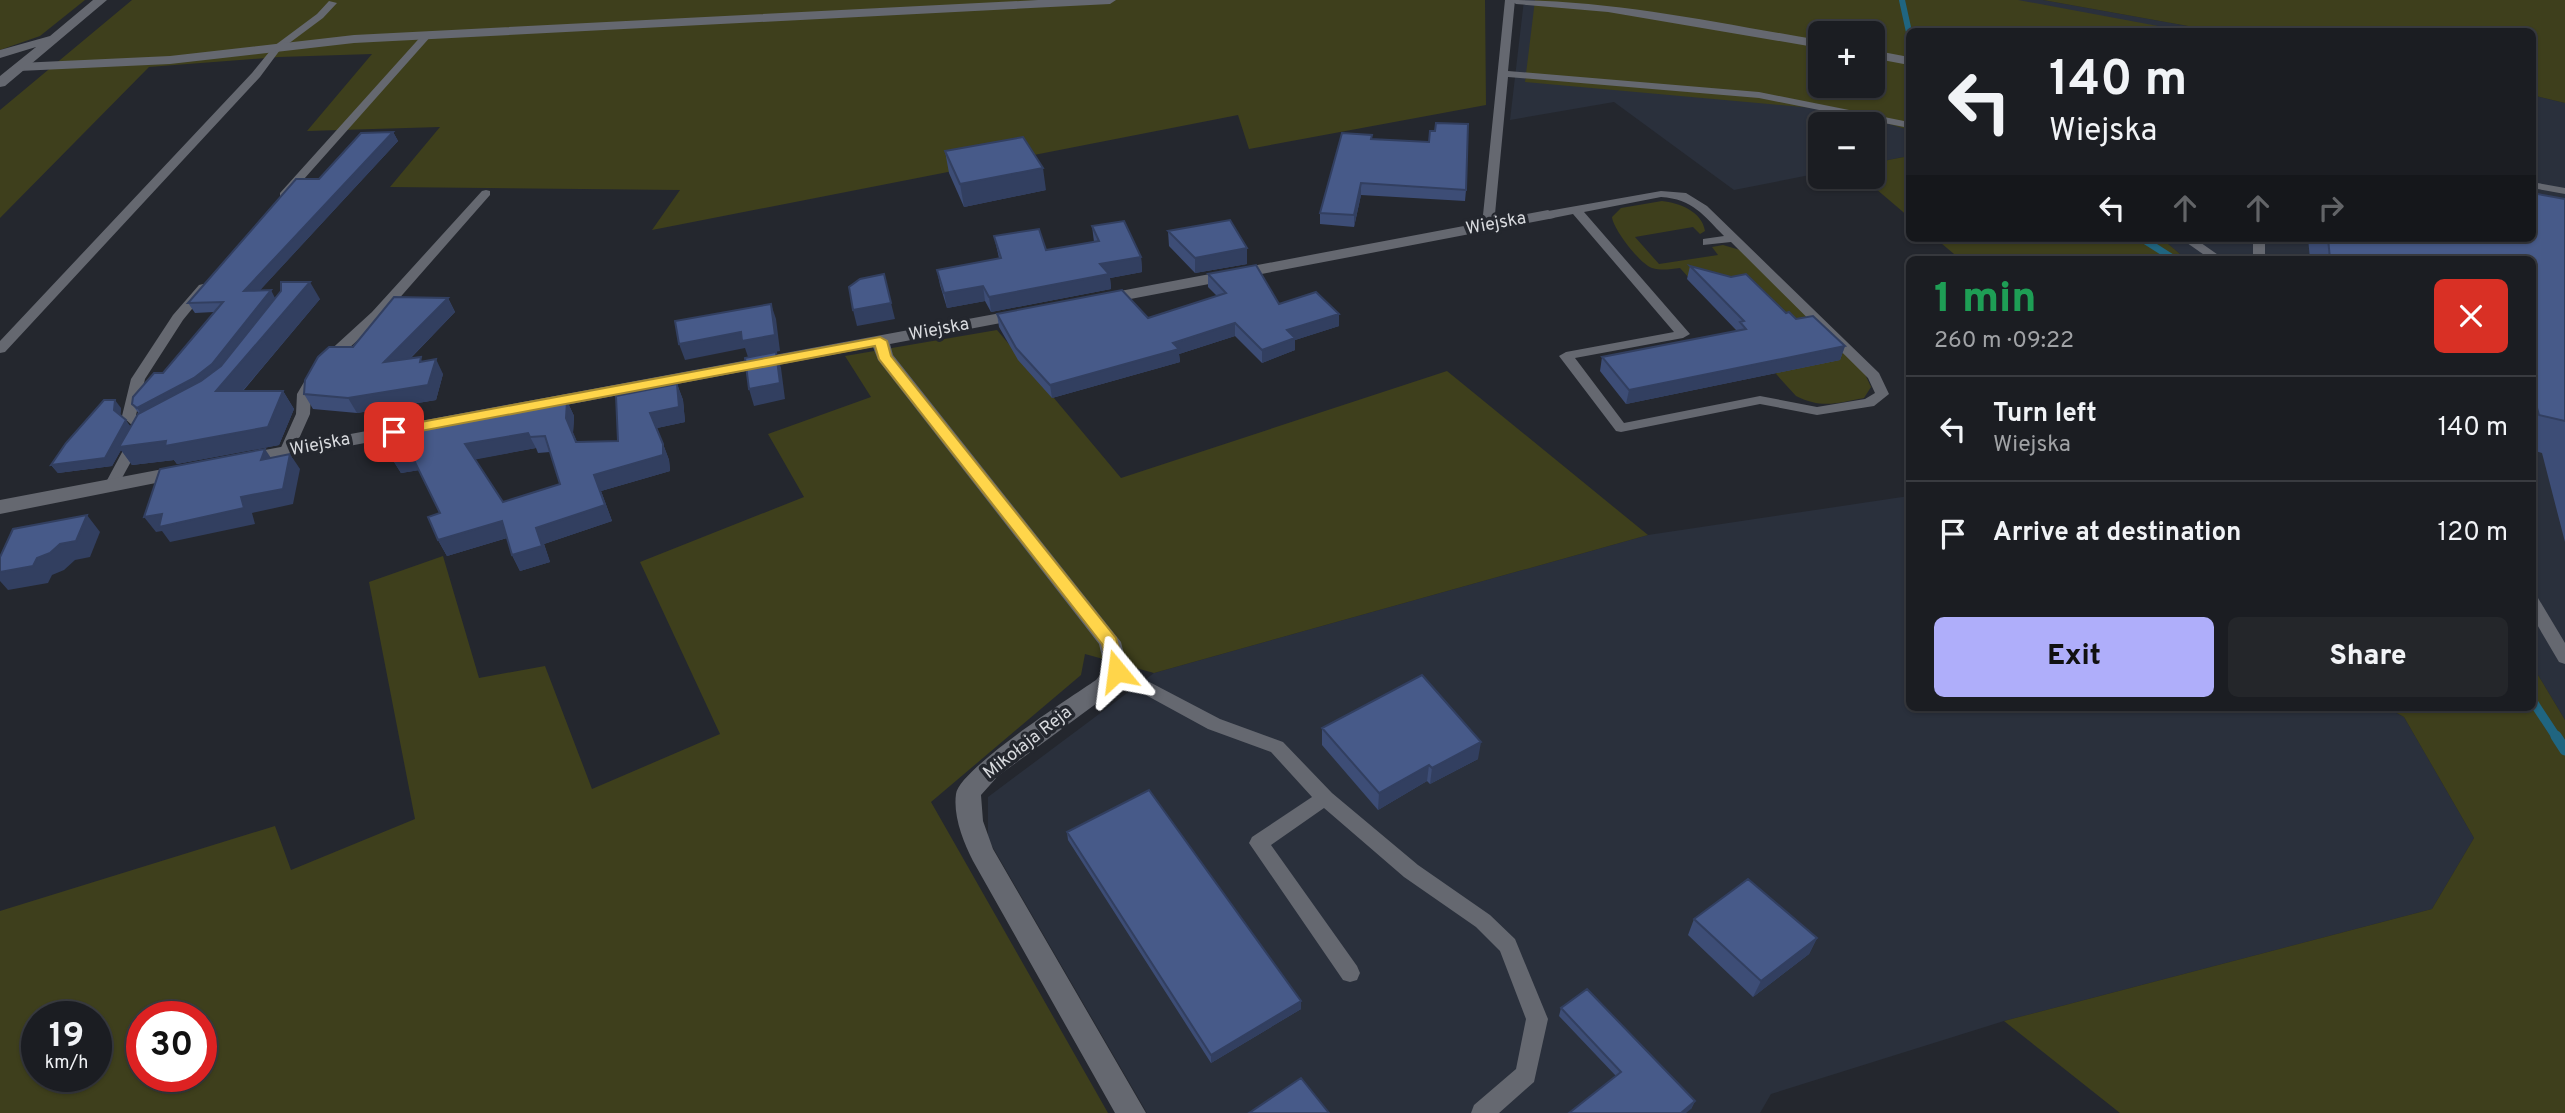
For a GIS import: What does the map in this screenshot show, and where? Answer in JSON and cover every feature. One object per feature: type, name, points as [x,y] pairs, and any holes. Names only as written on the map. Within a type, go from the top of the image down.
[{"type":"street","points":[[0,83],[101,0]]},
{"type":"street","points":[[0,73],[19,67],[170,60],[427,35],[1110,0]]},
{"type":"street","points":[[1516,0],[1608,8],[1808,42]]},
{"type":"street","points":[[0,54],[59,35]]},
{"type":"street","points":[[1885,56],[1906,60]]},
{"type":"street","points":[[0,62],[19,67]]},
{"type":"street","name":"Wiejska","points":[[1086,302],[1548,215]]},
{"type":"street","name":"Wiejska","points":[[0,507],[1045,310]]},
{"type":"street","points":[[880,341],[884,356],[1110,642],[1117,671]]},
{"type":"street","name":"Mikołaja Reja","points":[[1117,671],[1104,686],[989,769],[968,792],[971,821],[982,853],[1130,1113]]},
{"type":"lane","points":[[1497,224],[1489,215],[1510,0]]},
{"type":"lane","points":[[0,349],[256,75],[277,48],[332,3]]},
{"type":"lane","points":[[274,206],[427,35]]},
{"type":"lane","points":[[1503,74],[1759,95],[1906,124]]},
{"type":"lane","points":[[2536,186],[2565,191]]},
{"type":"lane","points":[[286,452],[303,414],[304,394],[319,368],[377,315],[485,192]]},
{"type":"lane","points":[[1548,215],[1661,194],[1682,195],[1703,208],[1874,376],[1882,394],[1869,403],[1817,411],[1760,400],[1621,428],[1566,356],[1683,334],[1576,210]]},
{"type":"lane","points":[[1707,242],[1733,238]]},
{"type":"lane","points":[[2192,242],[2213,256]]},
{"type":"lane","points":[[143,427],[130,416],[138,379],[178,318],[213,277]]},
{"type":"lane","points":[[112,484],[116,472],[143,427],[159,420]]},
{"type":"lane","points":[[2536,609],[2565,658]]},
{"type":"lane","points":[[1117,671],[1214,724],[1277,747],[1325,798],[1411,871],[1483,921],[1508,945],[1537,1019],[1527,1075],[1482,1113]]},
{"type":"lane","points":[[1325,798],[1259,843],[1350,973]]},
{"type":"shaded area","points":[[0,0],[85,0],[40,36],[0,50]]},
{"type":"shaded area","points":[[132,0],[1485,0],[1486,105],[1249,149],[1238,115],[652,230],[680,190],[390,187],[440,127],[307,131],[372,54],[279,57],[149,67],[0,218],[0,110]]},
{"type":"shaded area","points":[[1524,0],[2043,0],[2199,28],[1906,28],[1906,157],[1885,161],[1885,112],[1808,112],[1808,175],[1734,190],[1614,102],[1510,120]]},
{"type":"shaded area","points":[[1535,0],[2018,0],[2158,26],[1906,28],[1906,129],[1885,123],[1885,112],[1849,112],[1525,82]]},
{"type":"shaded area","points":[[2043,0],[2565,0],[2565,103],[2536,96],[2536,28],[2199,28]]},
{"type":"shaded area","points":[[2536,96],[2565,103],[2565,720],[2536,672],[2536,256],[2182,256],[2166,242],[2536,242]]},
{"type":"shaded area","points":[[1906,157],[1906,214],[1876,189],[1885,189],[1885,161]]},
{"type":"shaded area","points":[[1662,201],[1682,206],[1695,213],[1705,231],[1700,234],[1693,227],[1635,237],[1659,264],[1718,255],[1712,247],[1723,245],[1740,250],[1865,374],[1871,387],[1864,398],[1822,404],[1796,396],[1680,268],[1656,269],[1641,260],[1622,237],[1612,217],[1621,208]]},
{"type":"shaded area","points":[[1940,242],[2166,242],[2182,256],[1956,256]]},
{"type":"shaded area","points":[[997,330],[1121,478],[1447,371],[1648,535],[1154,673],[1085,654],[1081,675],[931,802],[1108,1113],[0,1113],[0,911],[275,826],[291,870],[415,819],[369,582],[443,556],[479,678],[545,666],[592,789],[720,734],[640,562],[804,497],[768,434],[871,397],[845,356]]},
{"type":"shaded area","points":[[1906,496],[1906,711],[2393,711],[2404,717],[2474,838],[2432,909],[2004,1021],[1771,1094],[1760,1113],[1147,1113],[988,839],[988,797],[1154,673],[1648,535]]},
{"type":"shaded area","points":[[2536,672],[2565,720],[2565,1113],[2120,1113],[2004,1021],[2432,909],[2474,838],[2404,717],[2393,711],[2536,711]]},
{"type":"building","points":[[1436,123],[1468,124],[1466,190],[1361,183],[1354,215],[1320,213],[1342,133],[1372,135],[1371,139],[1429,142],[1430,131],[1435,131]]},
{"type":"building","points":[[393,132],[244,291],[271,290],[212,364],[194,378],[137,408],[132,404],[133,397],[154,373],[163,373],[223,302],[188,303],[296,179],[319,179],[361,133]]},
{"type":"building","points":[[1023,137],[1043,168],[960,184],[945,151]]},
{"type":"building","points":[[2536,194],[2565,199],[2565,421],[2539,415],[2536,404],[2536,256],[2330,256],[2328,242],[2536,242]]},
{"type":"building","points":[[1230,220],[1247,248],[1195,258],[1168,231]]},
{"type":"building","points":[[1124,221],[1141,257],[1100,264],[1109,274],[989,297],[983,286],[944,293],[937,270],[1001,258],[994,236],[1039,229],[1046,250],[1099,241],[1092,226]]},
{"type":"building","points":[[1256,265],[1279,304],[1316,292],[1339,314],[1287,330],[1295,338],[1262,350],[1235,323],[1173,343],[1179,349],[1050,385],[1016,348],[997,314],[1122,290],[1148,318],[1226,293],[1208,274]]},
{"type":"building","points":[[1690,266],[1731,277],[1746,274],[1786,313],[1789,312],[1796,319],[1813,316],[1845,346],[1629,390],[1602,357],[1746,329],[1740,322],[1744,321]]},
{"type":"building","points":[[884,274],[891,303],[853,310],[849,287],[860,279]]},
{"type":"building","points":[[281,282],[310,282],[216,391],[283,391],[268,427],[165,446],[166,441],[119,447],[138,414],[201,381],[221,366],[281,291]]},
{"type":"building","points":[[394,297],[448,298],[384,362],[421,357],[420,362],[436,359],[428,385],[348,398],[304,394],[305,380],[318,357],[329,347],[353,347]]},
{"type":"building","points":[[771,304],[775,335],[742,341],[741,332],[679,344],[675,321]]},
{"type":"building","points":[[776,352],[780,383],[749,389],[745,358]]},
{"type":"building","points":[[677,384],[679,407],[650,413],[663,444],[663,455],[594,475],[605,505],[536,528],[542,546],[512,555],[502,521],[438,540],[428,517],[440,513],[411,454],[391,457],[387,437],[567,401],[566,418],[576,442],[618,441],[616,396]],"holes":[[[528,433],[530,437],[545,436],[560,484],[503,502],[465,444]]]},
{"type":"building","points":[[104,400],[115,400],[114,410],[126,420],[105,458],[51,465],[66,443]]},
{"type":"building","points":[[265,449],[261,460],[290,454],[283,489],[241,497],[244,508],[159,527],[162,514],[144,517],[160,469]]},
{"type":"building","points":[[87,515],[76,541],[60,544],[50,553],[37,558],[33,566],[0,572],[0,557],[13,529]]},
{"type":"building","points":[[1422,675],[1481,742],[1432,768],[1429,765],[1379,793],[1322,728]]},
{"type":"building","points":[[1149,790],[1301,1001],[1211,1055],[1067,832]]},
{"type":"building","points":[[1748,879],[1817,938],[1761,981],[1694,919]]},
{"type":"building","points":[[1587,989],[1695,1101],[1681,1113],[1569,1113],[1621,1072],[1561,1008]]},
{"type":"building","points":[[1301,1078],[1329,1113],[1249,1113]]},
{"type":"waterway","points":[[1902,0],[1908,28]]},
{"type":"waterway","points":[[2147,242],[2169,256]]},
{"type":"waterway","points":[[2536,706],[2557,738]]},
{"type":"waterway","points":[[2556,736],[2565,750]]},
{"type":"route","points":[[394,432],[880,341],[884,356],[1110,642],[1117,671]]}]
